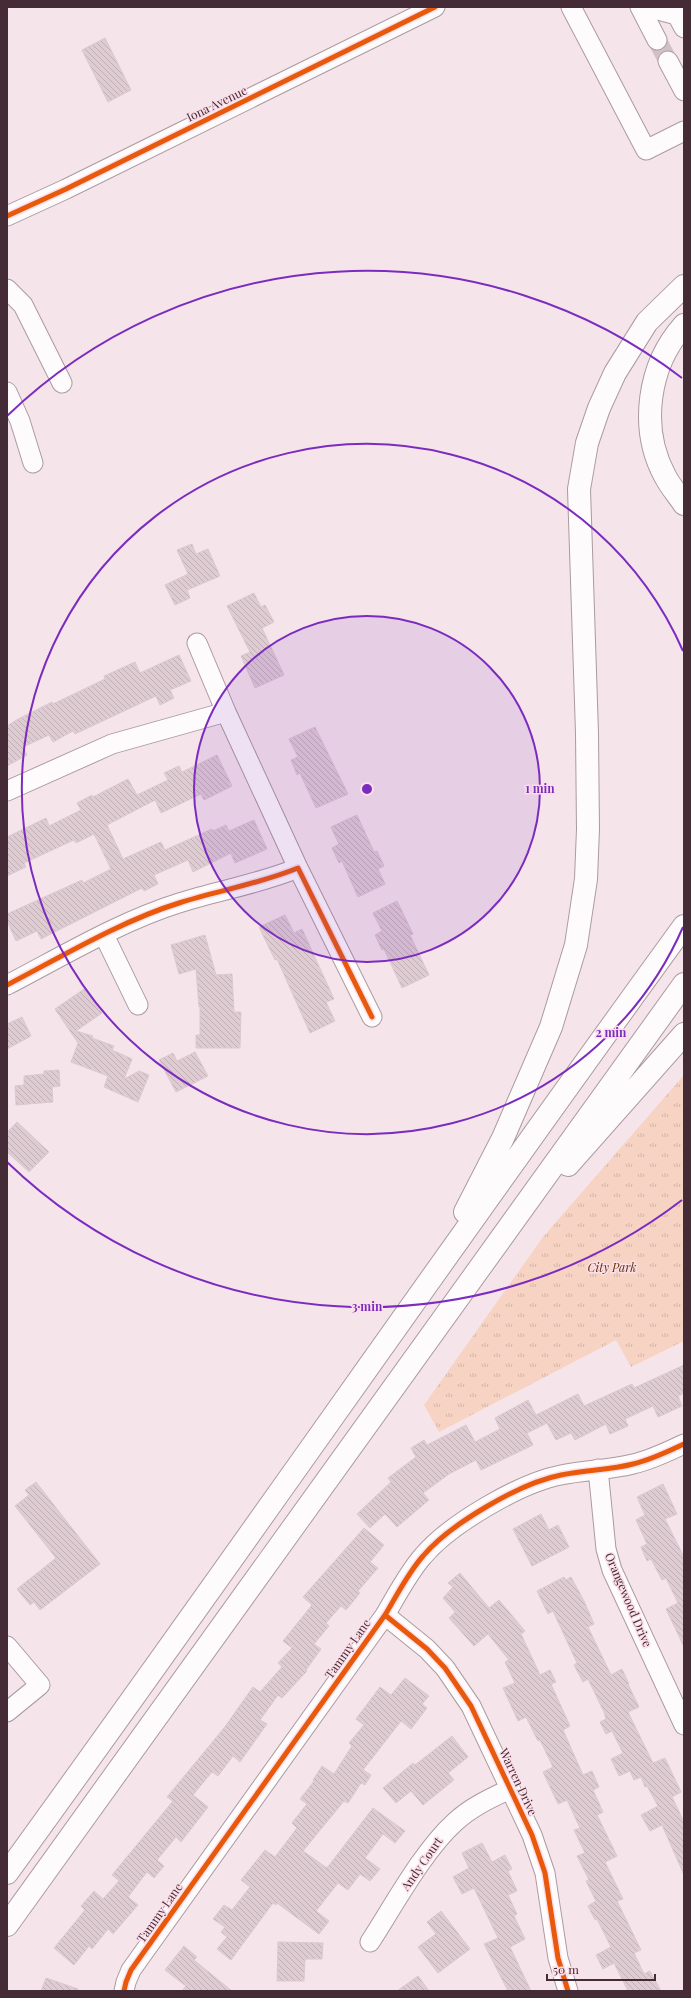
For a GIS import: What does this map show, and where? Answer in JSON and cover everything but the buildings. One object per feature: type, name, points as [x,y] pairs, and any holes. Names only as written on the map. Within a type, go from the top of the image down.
[{"type":"highway","points":[[428,1285],[503,1138],[551,1026],[576,945],[586,879],[588,829],[587,725],[579,489],[586,443],[599,408],[615,373],[647,322],[684,286]]},
{"type":"highway","points":[[684,325],[673,338],[656,371],[650,399],[652,440],[665,476],[684,504]]},
{"type":"highway","points":[[7,1873],[428,1285],[570,1082],[684,926]]},
{"type":"highway","points":[[7,1925],[684,984]]},
{"type":"highway","points":[[524,1207],[580,1153],[684,1034]]},
{"type":"street","name":"Iona Avenue","points":[[7,216],[66,190],[435,7]]},
{"type":"street","points":[[640,7],[657,40]]},
{"type":"street","points":[[647,7],[677,15],[684,28]]},
{"type":"street","points":[[573,8],[646,150],[684,131]]},
{"type":"street","points":[[668,61],[684,91]]},
{"type":"street","points":[[7,289],[23,305],[62,383]]},
{"type":"street","points":[[7,392],[20,421],[33,463]]},
{"type":"street","points":[[197,643],[226,712],[298,868],[372,1017]]},
{"type":"street","points":[[7,791],[112,744],[226,712]]},
{"type":"street","points":[[11,983],[143,916],[179,903],[271,879],[298,868]]},
{"type":"street","points":[[104,935],[138,1005]]},
{"type":"street","name":"Tammy Lane","points":[[124,1991],[131,1970],[385,1615],[422,1556],[442,1536],[463,1521],[526,1487],[559,1475],[632,1465],[660,1456],[684,1444]]},
{"type":"street","name":"Orangewood Drive","points":[[598,1469],[606,1549],[612,1570],[684,1724]]},
{"type":"street","name":"Warren Drive","points":[[385,1615],[426,1648],[449,1674],[471,1706],[532,1835],[545,1873],[558,1958],[568,1991]]},
{"type":"street","points":[[7,1646],[40,1685],[7,1712]]},
{"type":"street","name":"Andy Court","points":[[370,1942],[431,1848],[455,1822],[476,1806],[510,1789]]},
{"type":"green space","name":"City Park","points":[[684,1075],[684,1341],[631,1367],[616,1340],[439,1432],[424,1405],[543,1237]]},
{"type":"tunnel","points":[[657,40],[668,61]]},
{"type":"cycle path","points":[[7,216],[66,189],[435,7]]},
{"type":"cycle path","points":[[7,985],[135,919],[194,898],[254,883],[298,868],[372,1017]]},
{"type":"cycle path","points":[[124,1991],[131,1970],[385,1615],[412,1570],[435,1544],[450,1531],[487,1506],[544,1479],[579,1472],[624,1466],[659,1456],[684,1444]]},
{"type":"cycle path","points":[[385,1615],[427,1649],[445,1668],[471,1706],[532,1835],[545,1873],[558,1958],[568,1991]]}]
